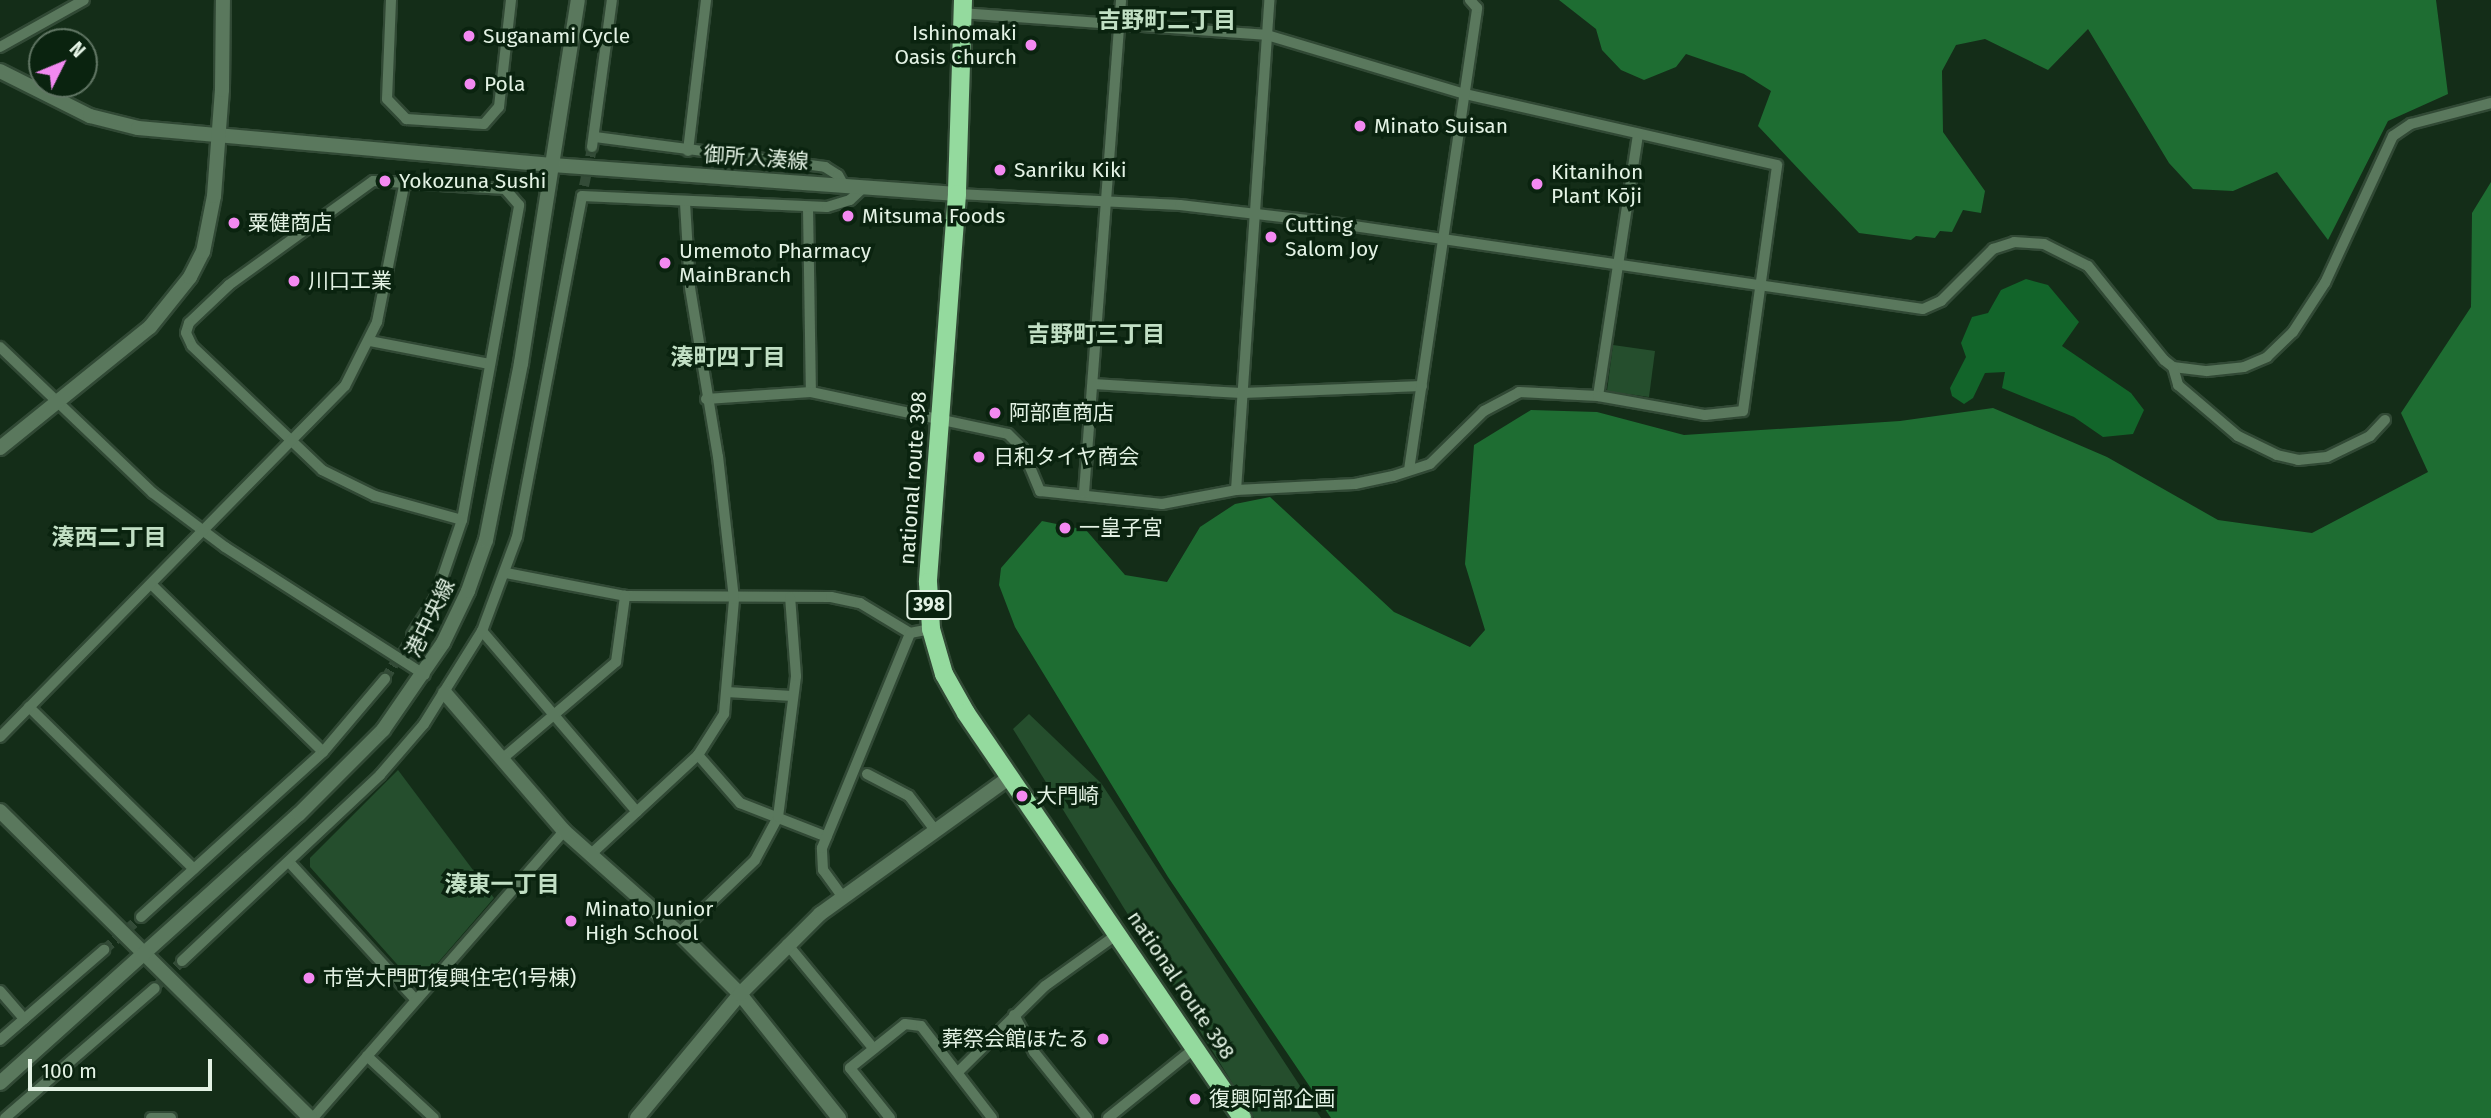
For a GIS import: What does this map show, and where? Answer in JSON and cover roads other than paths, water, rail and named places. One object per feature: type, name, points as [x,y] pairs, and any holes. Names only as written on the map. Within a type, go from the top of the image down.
[{"type":"highway","name":"national route 398","points":[[963,6],[957,194],[928,582],[931,629],[944,674],[1010,777],[1119,933],[1242,1118]]},
{"type":"street","points":[[0,47],[84,0]]},
{"type":"street","points":[[0,448],[150,327],[190,277],[210,223],[223,0]]},
{"type":"street","points":[[391,0],[387,99],[406,119],[484,124],[499,107],[511,0]]},
{"type":"street","name":"港中央線","points":[[0,1083],[299,814],[383,730],[425,675],[468,592],[486,540],[521,363],[578,0]]},
{"type":"street","points":[[612,0],[594,142],[825,167],[838,175],[844,186]]},
{"type":"street","points":[[688,151],[706,0]]},
{"type":"street","points":[[1084,493],[1121,0]]},
{"type":"street","points":[[1236,490],[1252,214],[1269,0]]},
{"type":"street","points":[[1409,470],[1477,8],[1470,0]]},
{"type":"street","points":[[706,399],[811,392],[1008,434],[1022,448],[1040,491],[1084,493],[1162,504],[1236,490],[1354,484],[1430,464],[1502,398],[1537,391],[1598,396],[1705,415],[1743,411],[1758,287],[1777,165],[1465,94],[1267,35],[1119,25],[963,6]]},
{"type":"street","name":"御所入湊線","points":[[0,71],[19,84],[90,117],[138,128],[552,165],[957,194]]},
{"type":"street","points":[[2173,367],[2207,371],[2244,367],[2267,358],[2292,332],[2325,283],[2393,136],[2411,124],[2491,103]]},
{"type":"street","points":[[1598,396],[1615,263],[1638,135]]},
{"type":"street","points":[[412,635],[435,599],[462,520],[519,205],[505,189],[373,181],[229,285],[189,323],[186,333],[192,346],[289,443],[322,470],[375,496],[462,520]]},
{"type":"street","points":[[0,737],[345,386],[370,341],[387,284],[405,181]]},
{"type":"street","points":[[182,961],[290,863],[388,766],[445,693],[482,631],[506,573],[517,537],[583,191],[685,202],[808,207],[837,205],[864,187]]},
{"type":"street","points":[[957,194],[1107,202],[1252,214],[1929,309],[1993,249],[2014,243],[2044,244],[2088,265],[2132,326],[2173,367],[2178,385],[2238,436],[2277,455],[2298,460],[2327,457],[2370,436],[2385,420]]},
{"type":"street","points":[[590,855],[698,755],[720,724],[727,692],[734,599],[690,287],[685,202]]},
{"type":"street","points":[[808,207],[811,392]]},
{"type":"street","points":[[370,341],[490,364]]},
{"type":"street","points":[[0,347],[153,494],[425,675]]},
{"type":"street","points":[[1093,384],[1242,393],[1422,386]]},
{"type":"street","points":[[506,573],[625,596],[734,599],[831,597],[860,603],[909,633],[931,629]]},
{"type":"street","points":[[150,584],[323,752]]},
{"type":"street","points":[[502,759],[616,662],[625,596]]},
{"type":"street","points":[[679,933],[755,860],[778,817],[796,676],[790,597]]},
{"type":"street","points":[[482,631],[637,811]]},
{"type":"street","points":[[842,896],[823,870],[822,848],[909,633]]},
{"type":"street","points":[[141,917],[323,752],[385,679]]},
{"type":"street","points":[[727,692],[792,696]]},
{"type":"street","points":[[445,693],[564,831],[679,933],[740,994],[839,1118]]},
{"type":"street","points":[[29,707],[194,869]]},
{"type":"street","points":[[698,755],[740,803],[827,836]]},
{"type":"street","points":[[867,774],[909,796],[935,830]]},
{"type":"street","points":[[637,1118],[740,994],[787,944],[842,896],[1010,777]]},
{"type":"street","points":[[0,811],[311,1118],[564,831]]},
{"type":"street","points":[[290,863],[415,999]]},
{"type":"street","points":[[958,1072],[1014,1015],[1119,933]]},
{"type":"street","points":[[787,944],[873,1049]]},
{"type":"street","points":[[0,1041],[104,950]]},
{"type":"street","points":[[5,1118],[155,988]]},
{"type":"street","points":[[0,992],[24,1019]]},
{"type":"street","points":[[1014,1015],[1034,1052],[1087,1118]]},
{"type":"street","points":[[885,1116],[850,1068],[905,1024],[921,1026],[992,1118]]},
{"type":"street","points":[[1114,1116],[1196,1047]]},
{"type":"street","points":[[367,1056],[434,1118]]},
{"type":"street","points":[[150,1118],[171,1118]]},
{"type":"tunnel","points":[[584,186],[592,147]]},
{"type":"tunnel","points":[[385,679],[412,635]]},
{"type":"tunnel","points":[[104,950],[141,917]]},
{"type":"tunnel","points":[[155,988],[182,961]]},
{"type":"place","name":"Suganami Cycle","points":[[469,36]]},
{"type":"place","name":"Ishinomaki Oasis Church","points":[[1031,45]]},
{"type":"place","name":"Pola","points":[[470,84]]},
{"type":"place","name":"Minato Suisan","points":[[1360,126]]},
{"type":"place","name":"Sanriku Kiki","points":[[1000,170]]},
{"type":"place","name":"Yokozuna Sushi","points":[[385,181]]},
{"type":"place","name":"Kitanihon Plant Kōji","points":[[1537,184]]},
{"type":"place","name":"Mitsuma Foods","points":[[848,216]]},
{"type":"place","name":"粟健商店","points":[[234,223]]},
{"type":"place","name":"Cutting Salom Joy","points":[[1271,237]]},
{"type":"place","name":"Umemoto Pharmacy MainBranch","points":[[665,263]]},
{"type":"place","name":"川口工業","points":[[294,281]]},
{"type":"place","name":"阿部直商店","points":[[995,413]]},
{"type":"place","name":"日和タイヤ商会","points":[[979,457]]},
{"type":"place","name":"一皇子宮","points":[[1065,528]]},
{"type":"place","name":"大門崎","points":[[1022,796]]},
{"type":"place","name":"Minato Junior High School","points":[[571,921]]},
{"type":"place","name":"市営大門町復興住宅(1号棟)","points":[[309,978]]},
{"type":"place","name":"葬祭会館ほたる","points":[[1103,1039]]},
{"type":"place","name":"復興阿部企画","points":[[1195,1099]]},
{"type":"district","name":"吉野町二丁目","points":[[1167,20]]},
{"type":"district","name":"吉野町三丁目","points":[[1096,334]]},
{"type":"district","name":"湊町四丁目","points":[[728,357]]},
{"type":"district","name":"湊西二丁目","points":[[109,537]]},
{"type":"district","name":"湊東一丁目","points":[[502,884]]}]
